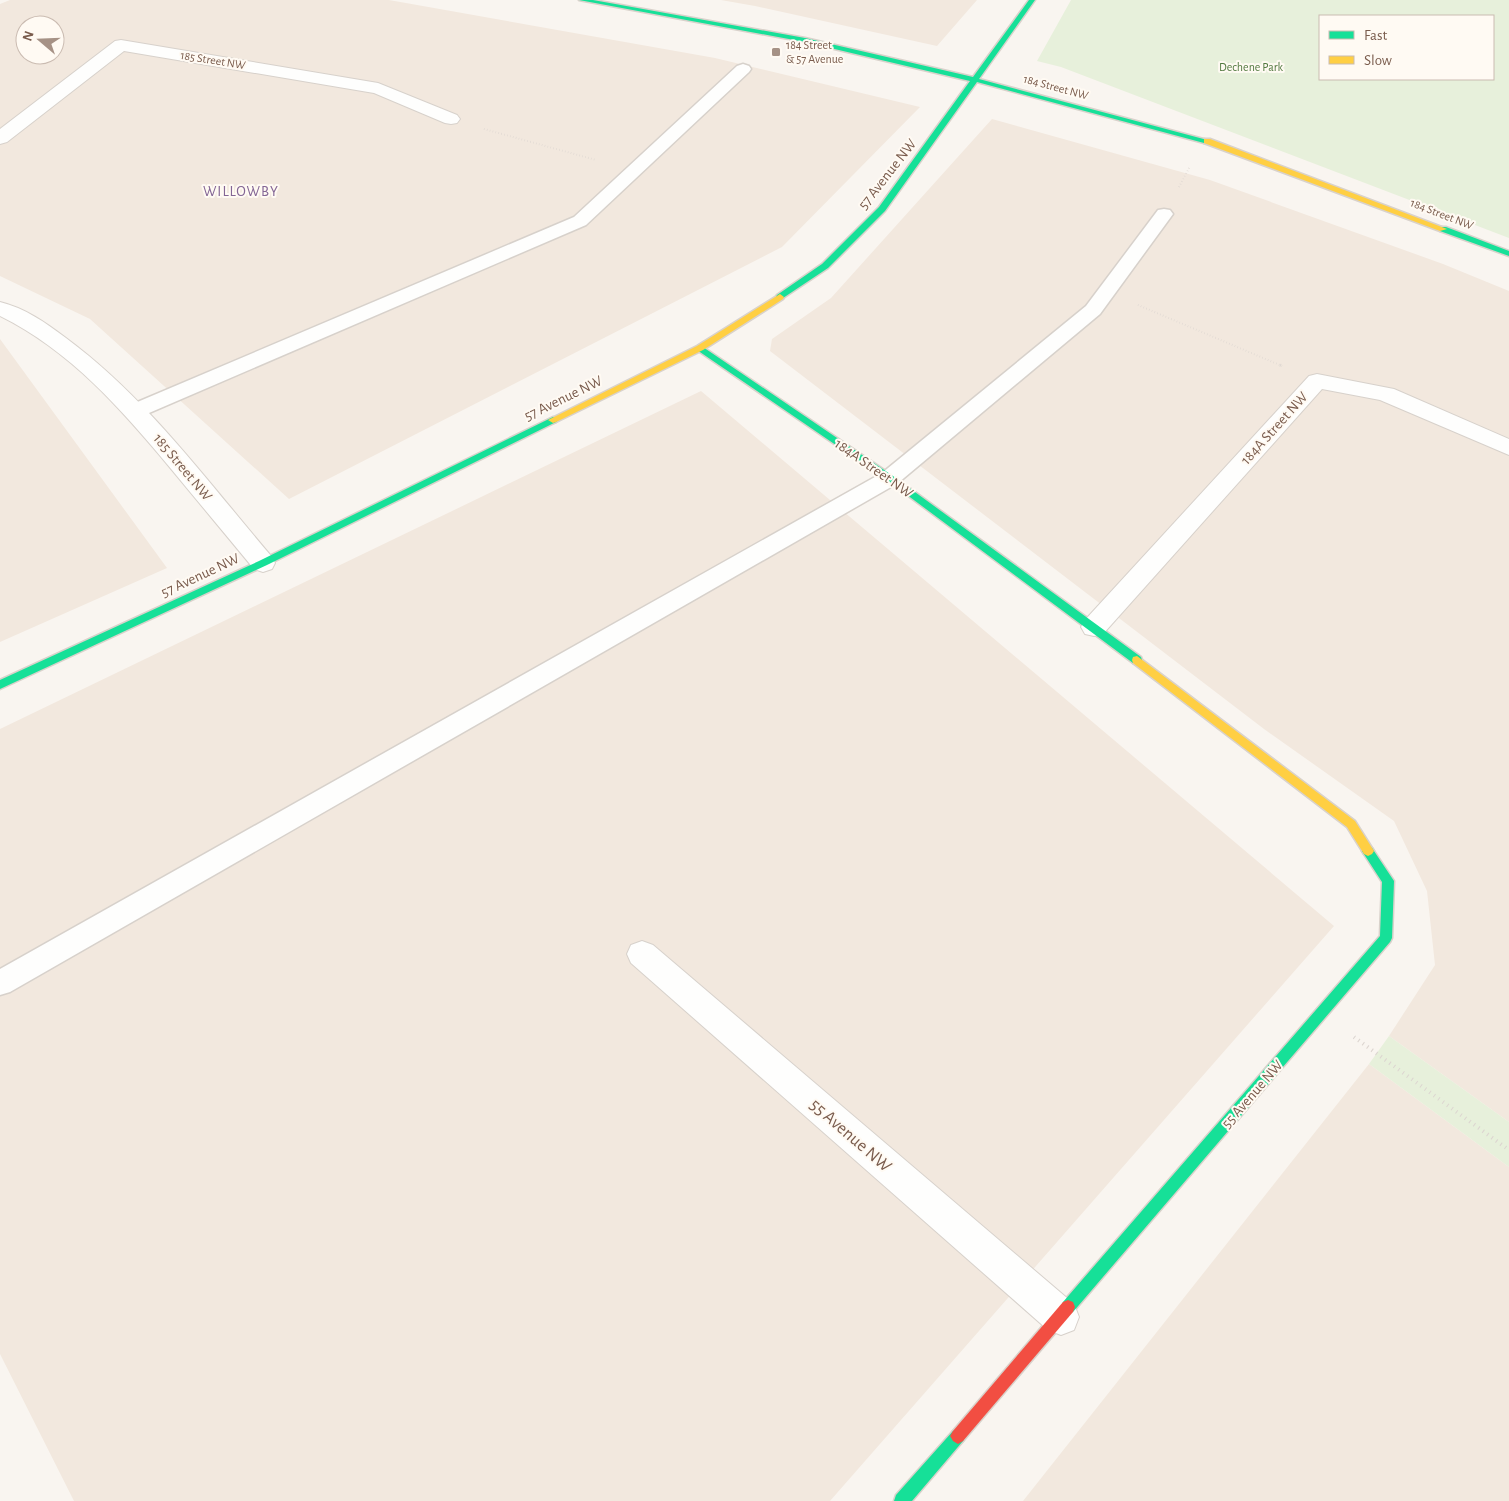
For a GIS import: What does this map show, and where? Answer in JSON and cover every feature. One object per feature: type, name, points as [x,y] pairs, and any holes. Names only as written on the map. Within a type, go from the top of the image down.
[{"type":"street","name":"184 Street NW","points":[[582,0],[805,40],[976,80],[1212,142],[1509,254]]},
{"type":"street","name":"57 Avenue NW","points":[[0,685],[263,562],[700,348],[750,318],[825,266],[882,209],[1032,0]]},
{"type":"street","name":"185 Street NW","points":[[0,138],[121,45],[378,88],[451,119]]},
{"type":"street","name":"185 Street NW","points":[[0,308],[35,325],[75,355],[135,411],[263,562]]},
{"type":"street","name":"184A Street NW","points":[[700,348],[890,478],[1094,627],[1351,824],[1371,854]]},
{"type":"street","name":"184A Street NW","points":[[1094,627],[1317,381],[1386,394],[1509,448]]},
{"type":"street","name":"55 Avenue NW","points":[[902,1501],[1386,938],[1388,881],[1371,854]]},
{"type":"street","name":"55 Avenue NW","points":[[642,954],[1061,1317]]},
{"type":"lane","points":[[135,411],[580,222],[743,69]]},
{"type":"lane","points":[[0,983],[890,478],[1093,310],[1164,214]]},
{"type":"path","points":[[451,119],[635,171]]},
{"type":"path","points":[[1108,292],[1317,381]]},
{"type":"path","points":[[1321,1012],[1509,1150]]},
{"type":"shaded area","points":[[10,0],[389,0],[715,58],[920,107],[782,247],[289,499],[90,319],[0,276],[0,4]]},
{"type":"shaded area","points":[[721,0],[977,0],[937,46]]},
{"type":"shaded area","points":[[992,119],[1210,180],[1443,264],[1509,291],[1509,1122],[1389,1036],[1435,965],[1427,891],[1394,821],[1264,729],[770,351],[772,339],[831,298]]},
{"type":"shaded area","points":[[0,339],[167,568],[0,642]]},
{"type":"shaded area","points":[[701,391],[1334,926],[830,1501],[74,1501],[0,1354],[0,729]]},
{"type":"shaded area","points":[[1369,1064],[1509,1167],[1509,1501],[1023,1501]]},
{"type":"green space","name":"Dechene Park","points":[[1071,0],[1509,0],[1509,238],[1061,67],[1037,61]]},
{"type":"green space","points":[[1389,1036],[1509,1122],[1509,1167],[1369,1064]]},
{"type":"traffic: fast","points":[[582,0],[805,40],[976,80],[1207,141]]},
{"type":"traffic: fast","points":[[780,297],[825,266],[882,209],[1032,0]]},
{"type":"traffic: fast","points":[[1443,229],[1509,254]]},
{"type":"traffic: fast","points":[[700,348],[890,478],[1137,660]]},
{"type":"traffic: fast","points":[[0,685],[263,563],[553,420]]},
{"type":"traffic: fast","points":[[1068,1307],[1386,938],[1388,881],[1368,851]]},
{"type":"traffic: fast","points":[[902,1501],[958,1436]]},
{"type":"traffic: slow","points":[[1207,141],[1443,229]]},
{"type":"traffic: slow","points":[[553,420],[700,348],[780,297]]},
{"type":"traffic: slow","points":[[1137,660],[1351,824],[1368,851]]},
{"type":"traffic: jam","points":[[958,1436],[1068,1307]]},
{"type":"place","name":"184 Street & 57 Avenue","points":[[776,52]]},
{"type":"district","name":"WILLOWBY","points":[[241,191]]}]
